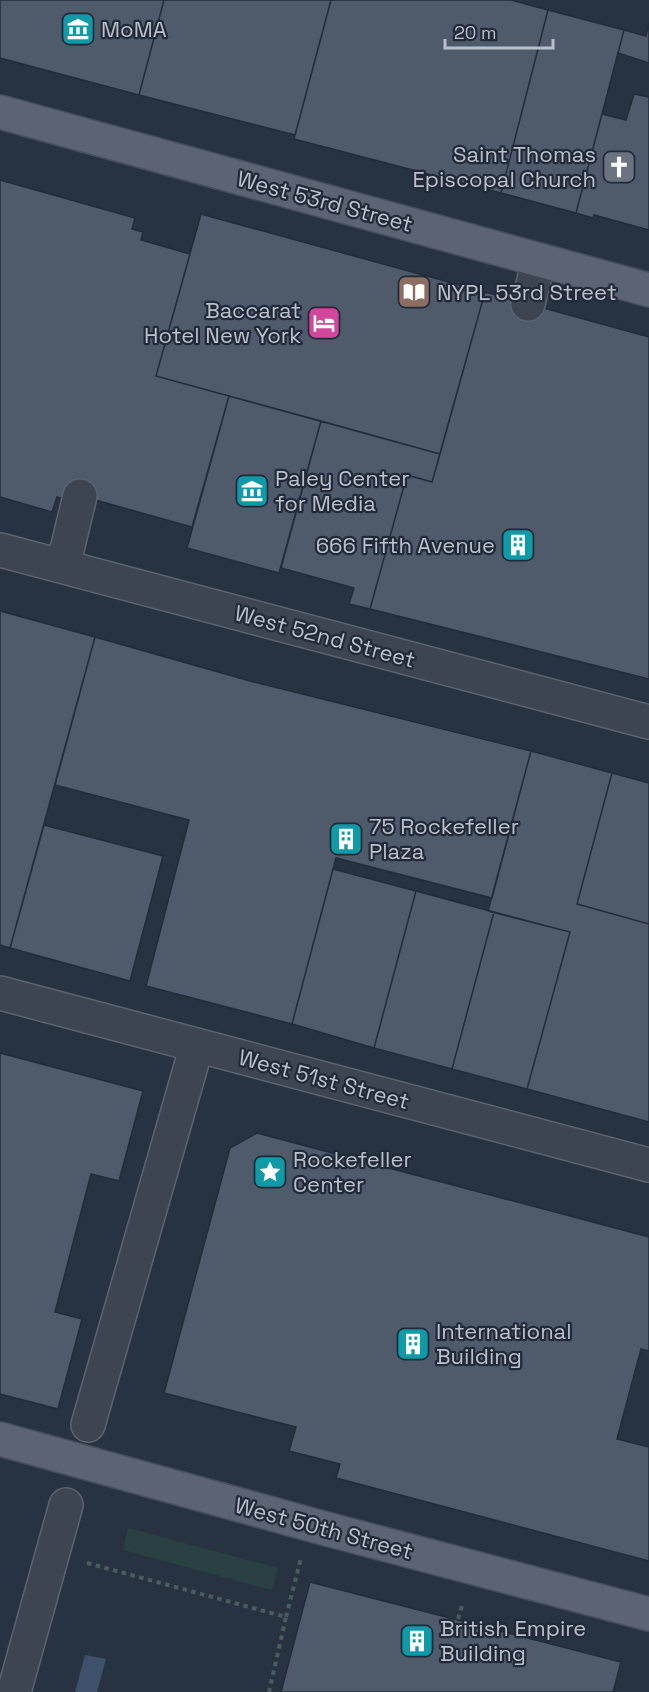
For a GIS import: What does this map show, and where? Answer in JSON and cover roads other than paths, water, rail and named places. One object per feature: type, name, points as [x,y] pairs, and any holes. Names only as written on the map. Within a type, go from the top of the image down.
[{"type":"main road","name":"West 53rd Street","points":[[0,112],[649,290]]},
{"type":"main road","name":"West 50th Street","points":[[0,1439],[323,1528],[649,1614]]},
{"type":"street","points":[[528,304],[539,260]]},
{"type":"street","points":[[63,566],[80,496]]},
{"type":"street","name":"West 52nd Street","points":[[0,550],[649,722]]},
{"type":"street","name":"West 51st Street","points":[[0,993],[649,1165]]},
{"type":"street","points":[[88,1425],[197,1045]]},
{"type":"street","points":[[14,1692],[66,1505]]},
{"type":"water","points":[[85,1655],[106,1659],[97,1692],[75,1692]]},
{"type":"place","name":"MoMA","points":[[78,29]]},
{"type":"place","name":"Saint Thomas Episcopal Church","points":[[619,167]]},
{"type":"place","name":"NYPL 53rd Street","points":[[414,292]]},
{"type":"place","name":"Baccarat Hotel New York","points":[[324,323]]},
{"type":"place","name":"Paley Center for Media","points":[[252,491]]},
{"type":"place","name":"666 Fifth Avenue","points":[[518,545]]},
{"type":"place","name":"75 Rockefeller Plaza","points":[[346,839]]},
{"type":"place","name":"Rockefeller Center","points":[[270,1172]]},
{"type":"place","name":"International Building","points":[[413,1344]]},
{"type":"place","name":"British Empire Building","points":[[417,1641]]}]
